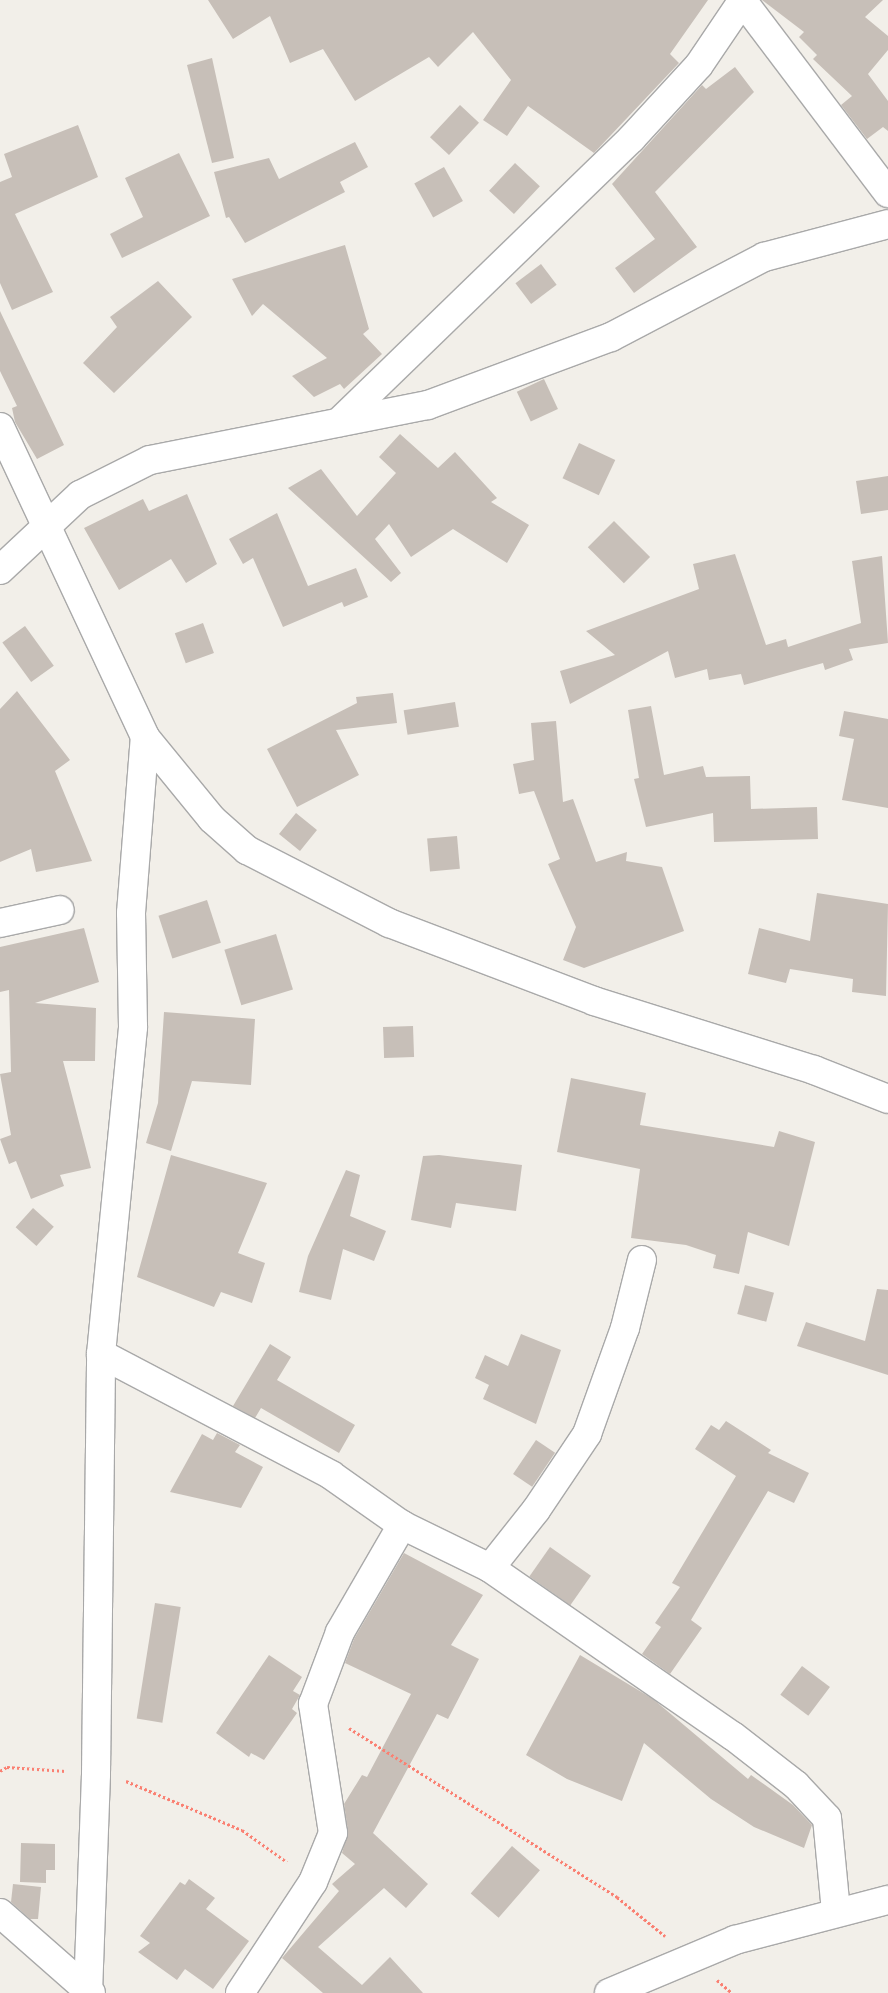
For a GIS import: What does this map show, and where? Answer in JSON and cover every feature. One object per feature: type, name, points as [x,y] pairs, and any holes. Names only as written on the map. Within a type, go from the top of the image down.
[{"type":"street","points":[[339,422],[631,139],[700,65],[742,0],[888,193]]},
{"type":"street","points":[[0,570],[80,495],[150,460],[428,405],[514,376],[658,315],[764,257],[888,224]]},
{"type":"street","points":[[0,427],[145,737],[212,819],[247,850],[328,895],[594,1001],[814,1070],[888,1099]]},
{"type":"street","points":[[89,1992],[96,1774],[101,1354],[133,1027],[131,913],[145,737]]},
{"type":"street","points":[[0,922],[60,910]]},
{"type":"street","points":[[490,1568],[536,1510],[587,1434],[625,1328],[642,1260]]},
{"type":"street","points":[[101,1354],[331,1475],[402,1525],[490,1568],[796,1785],[827,1818],[836,1912]]},
{"type":"street","points":[[240,1993],[313,1882],[333,1833],[313,1704],[340,1632],[402,1525]]},
{"type":"street","points":[[609,1993],[691,1956],[836,1912],[888,1900]]},
{"type":"street","points":[[0,1912],[89,1992]]},
{"type":"path","points":[[313,1704],[616,1897],[691,1956],[732,1993]]},
{"type":"path","points":[[0,1771],[8,1767],[96,1774],[137,1784],[242,1830],[313,1882]]},
{"type":"building","points":[[208,0],[708,0],[670,54],[679,63],[594,153],[528,106],[507,136],[483,120],[511,80],[473,32],[438,67],[429,57],[355,101],[323,49],[290,63],[270,16],[233,39]]},
{"type":"building","points":[[762,0],[883,0],[865,17],[888,36],[888,50],[868,74],[888,101],[888,131],[883,127],[867,139],[841,105],[852,96],[813,59],[817,55],[799,37],[804,32]]},
{"type":"building","points":[[212,58],[234,158],[212,163],[187,65]]},
{"type":"building","points":[[735,67],[754,92],[655,192],[697,247],[634,293],[615,268],[655,239],[612,184],[702,85],[706,89]]},
{"type":"building","points":[[460,105],[479,123],[449,155],[430,137]]},
{"type":"building","points":[[78,125],[98,177],[15,214],[53,292],[12,310],[0,283],[0,182],[12,177],[4,154]]},
{"type":"building","points":[[355,142],[368,167],[340,182],[345,192],[245,243],[229,217],[226,218],[214,172],[269,158],[279,179]]},
{"type":"building","points":[[179,153],[210,216],[122,258],[110,234],[143,217],[125,178]]},
{"type":"building","points":[[515,163],[540,186],[514,214],[489,191]]},
{"type":"building","points":[[444,167],[463,201],[433,218],[414,183]]},
{"type":"building","points":[[345,245],[369,329],[363,334],[382,354],[344,389],[340,384],[314,397],[292,376],[327,358],[263,304],[252,316],[232,279]]},
{"type":"building","points":[[541,264],[557,285],[531,304],[515,283]]},
{"type":"building","points":[[158,281],[192,317],[114,393],[83,363],[117,327],[110,317]]},
{"type":"building","points":[[0,311],[64,445],[37,459],[15,422],[12,408],[17,406],[0,371]]},
{"type":"building","points":[[544,379],[558,409],[531,422],[517,392]]},
{"type":"building","points":[[400,434],[438,468],[455,452],[497,498],[491,502],[529,525],[507,563],[453,529],[411,557],[389,524],[375,539],[401,573],[391,582],[288,488],[321,469],[357,516],[396,473],[379,457]]},
{"type":"building","points":[[579,443],[615,460],[599,495],[563,478]]},
{"type":"building","points":[[888,476],[888,510],[861,514],[856,481]]},
{"type":"building","points":[[187,494],[217,564],[186,583],[171,559],[119,590],[84,528],[143,499],[149,511]]},
{"type":"building","points":[[277,513],[308,586],[356,568],[368,597],[344,607],[342,602],[283,627],[253,558],[243,564],[229,539]]},
{"type":"building","points":[[614,521],[650,557],[624,583],[588,547]]},
{"type":"building","points":[[735,554],[766,645],[786,639],[788,647],[861,623],[852,561],[882,556],[888,643],[849,649],[853,660],[825,670],[823,663],[744,685],[741,674],[709,680],[707,669],[675,678],[668,651],[570,704],[560,671],[615,655],[586,631],[699,589],[693,564]]},
{"type":"building","points":[[203,623],[214,653],[186,663],[175,633]]},
{"type":"building","points":[[25,626],[54,666],[31,682],[2,642]]},
{"type":"building","points":[[17,691],[70,760],[55,771],[92,861],[36,872],[31,849],[0,862],[0,709]]},
{"type":"building","points":[[393,693],[397,723],[336,730],[359,775],[297,807],[267,749],[357,703],[356,697]]},
{"type":"building","points":[[455,702],[459,727],[408,735],[404,710]]},
{"type":"building","points":[[651,706],[664,775],[703,766],[706,777],[750,776],[751,809],[817,807],[818,839],[714,842],[713,813],[646,827],[634,779],[639,778],[628,710]]},
{"type":"building","points":[[844,711],[888,719],[888,808],[842,800],[854,739],[839,736]]},
{"type":"building","points":[[556,721],[563,802],[573,799],[596,862],[627,852],[626,861],[662,867],[684,931],[584,968],[563,960],[576,927],[548,864],[560,859],[534,791],[519,794],[513,764],[534,760],[531,723]]},
{"type":"building","points":[[296,813],[317,830],[300,851],[279,834]]},
{"type":"building","points":[[457,836],[460,869],[430,871],[427,839]]},
{"type":"building","points":[[817,893],[888,904],[886,996],[852,992],[853,979],[790,969],[786,983],[748,974],[759,928],[810,941]]},
{"type":"building","points":[[207,900],[221,943],[172,959],[158,916]]},
{"type":"building","points":[[84,928],[99,982],[35,1003],[96,1008],[95,1061],[63,1061],[91,1168],[60,1175],[64,1186],[31,1199],[16,1161],[9,1164],[0,1139],[11,1135],[0,1074],[11,1072],[9,990],[0,992],[0,947]]},
{"type":"building","points":[[276,934],[293,989],[241,1005],[224,950]]},
{"type":"building","points":[[164,1012],[255,1019],[251,1085],[192,1081],[171,1151],[146,1143],[158,1103]]},
{"type":"building","points":[[413,1026],[414,1057],[384,1058],[383,1027]]},
{"type":"building","points":[[571,1078],[646,1093],[640,1125],[774,1147],[779,1131],[815,1142],[789,1246],[748,1232],[739,1274],[713,1268],[716,1255],[686,1245],[631,1238],[640,1169],[557,1152]]},
{"type":"building","points":[[171,1155],[267,1183],[238,1253],[265,1263],[252,1303],[221,1292],[214,1307],[137,1277]]},
{"type":"building","points":[[439,1155],[522,1165],[516,1211],[456,1203],[451,1228],[411,1220],[423,1156]]},
{"type":"building","points":[[346,1170],[360,1175],[350,1216],[386,1231],[374,1261],[343,1249],[331,1300],[299,1292],[308,1256]]},
{"type":"building","points":[[33,1208],[54,1227],[36,1246],[16,1227]]},
{"type":"building","points":[[745,1285],[774,1293],[766,1322],[737,1314]]},
{"type":"building","points":[[877,1289],[888,1290],[888,1375],[797,1346],[806,1322],[865,1341]]},
{"type":"building","points":[[521,1334],[561,1350],[536,1424],[483,1399],[489,1385],[475,1378],[485,1355],[508,1366]]},
{"type":"building","points":[[270,1344],[291,1357],[277,1380],[355,1425],[339,1453],[261,1408],[255,1418],[233,1406]]},
{"type":"building","points":[[726,1421],[771,1450],[768,1453],[809,1473],[794,1503],[768,1491],[691,1620],[702,1628],[670,1674],[642,1654],[661,1627],[655,1623],[680,1587],[672,1583],[736,1476],[695,1449],[711,1425],[719,1430]]},
{"type":"building","points":[[217,1433],[240,1445],[235,1452],[263,1467],[241,1508],[170,1492],[202,1434],[213,1440]]},
{"type":"building","points":[[536,1440],[555,1453],[532,1487],[513,1474]]},
{"type":"building","points":[[550,1547],[591,1576],[570,1605],[529,1576]]},
{"type":"building","points":[[404,1553],[483,1595],[451,1645],[479,1659],[448,1719],[437,1714],[373,1833],[428,1884],[406,1908],[384,1888],[318,1947],[362,1985],[390,1957],[423,1993],[323,1993],[282,1958],[339,1891],[332,1884],[355,1864],[342,1853],[348,1831],[344,1804],[362,1775],[367,1777],[411,1694],[345,1663],[354,1639]]},
{"type":"building","points":[[155,1603],[181,1607],[162,1723],[137,1719]]},
{"type":"building","points":[[269,1655],[302,1677],[293,1691],[300,1695],[292,1709],[297,1713],[264,1760],[251,1753],[249,1757],[216,1733]]},
{"type":"building","points":[[580,1655],[653,1699],[748,1779],[751,1775],[793,1805],[812,1825],[804,1848],[754,1827],[711,1799],[644,1743],[622,1801],[567,1779],[526,1755]]},
{"type":"building","points":[[802,1666],[830,1687],[808,1716],[780,1695]]},
{"type":"building","points":[[21,1843],[55,1844],[55,1870],[46,1870],[46,1883],[20,1882]]},
{"type":"building","points":[[512,1846],[540,1870],[499,1918],[471,1894]]},
{"type":"building","points":[[189,1879],[215,1898],[206,1909],[249,1941],[213,1989],[185,1969],[177,1980],[138,1952],[150,1943],[140,1936],[180,1882],[185,1885]]},
{"type":"building","points":[[13,1884],[41,1887],[38,1919],[30,1919],[11,1902]]}]
